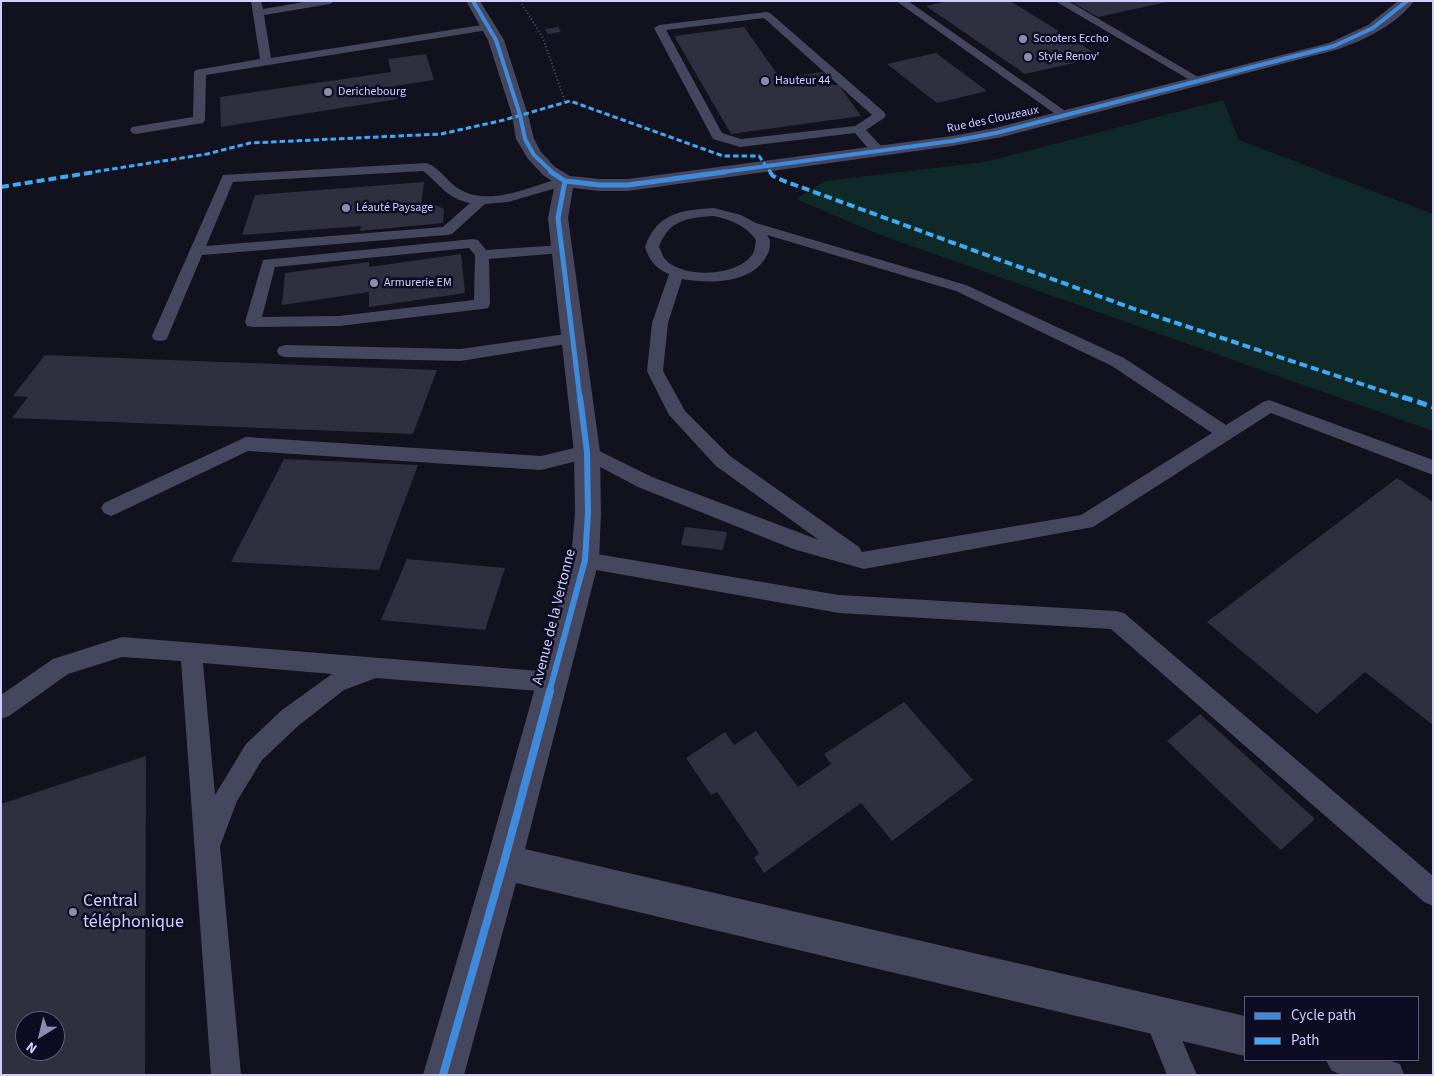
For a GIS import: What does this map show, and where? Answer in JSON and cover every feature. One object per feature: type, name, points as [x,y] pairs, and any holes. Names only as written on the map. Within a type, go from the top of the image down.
[{"type":"street","points":[[473,1],[499,49],[520,115],[525,139],[534,155],[549,171],[565,180]]},
{"type":"street","name":"Rue des Clouzeaux","points":[[565,180],[600,185],[628,185],[961,140],[1334,46],[1376,28],[1407,1]]},
{"type":"street","name":"Avenue de la Vertonne","points":[[443,1075],[504,862],[585,560],[588,513],[587,452],[558,218],[565,180]]},
{"type":"street","points":[[504,862],[1244,1036]]},
{"type":"lane","points":[[256,1],[266,62]]},
{"type":"lane","points":[[258,13],[330,1]]},
{"type":"lane","points":[[901,1],[1065,115]]},
{"type":"lane","points":[[1060,1],[1199,81]]},
{"type":"lane","points":[[766,15],[880,115],[858,129],[740,143],[717,136],[659,28],[766,15]]},
{"type":"lane","points":[[136,130],[199,120],[200,72],[488,27]]},
{"type":"lane","points":[[858,129],[878,151]]},
{"type":"lane","points":[[160,336],[228,178],[426,168],[436,174],[452,191],[462,197],[480,201],[506,198],[565,180]]},
{"type":"lane","points":[[197,251],[447,231],[480,201]]},
{"type":"lane","points":[[754,227],[763,240],[761,254],[748,268],[727,276],[701,278],[677,272],[659,262],[652,248],[655,233],[669,222],[690,214],[714,212],[736,217],[754,227],[961,288],[1118,362],[1226,434]]},
{"type":"lane","points":[[473,243],[482,255],[482,304],[339,321],[252,322],[268,263],[473,243]]},
{"type":"lane","points":[[482,255],[562,249]]},
{"type":"lane","points":[[677,272],[660,324],[655,371],[678,415],[723,461],[864,561]]},
{"type":"lane","points":[[285,351],[460,355],[573,338]]},
{"type":"lane","points":[[111,508],[246,444],[541,464],[587,452],[645,482],[800,543],[864,561],[1086,522],[1269,406],[1433,468]]},
{"type":"lane","points":[[585,560],[839,604],[1116,620],[1433,893]]},
{"type":"lane","points":[[1,708],[61,666],[122,647],[552,682]]},
{"type":"lane","points":[[191,653],[226,1075]]},
{"type":"lane","points":[[206,848],[228,794],[254,752],[290,718],[336,683],[376,668]]},
{"type":"lane","points":[[1156,1015],[1182,1075]]},
{"type":"lane","points":[[1344,1061],[1389,1075]]},
{"type":"path","points":[[520,1],[543,38],[565,102]]},
{"type":"green space","points":[[1223,100],[1239,140],[1433,214],[1433,431],[878,234],[796,199],[825,181],[985,162]]},
{"type":"building","name":"Scooters Eccho","points":[[948,1],[1010,1],[1101,57],[1025,74],[926,6]]},
{"type":"building","points":[[1070,1],[1167,1],[1167,2],[1098,17]]},
{"type":"building","points":[[558,27],[561,32],[548,34],[545,29]]},
{"type":"building","name":"Hauteur 44","points":[[744,27],[780,78],[823,72],[833,85],[839,85],[861,116],[731,134],[674,36]]},
{"type":"building","points":[[936,53],[987,91],[937,103],[887,64]]},
{"type":"building","name":"Derichebourg","points":[[426,54],[434,80],[395,86],[398,99],[221,127],[220,97],[391,72],[388,59]]},
{"type":"building","name":"Léauté Paysage","points":[[424,182],[421,207],[435,205],[444,209],[443,223],[360,231],[361,226],[242,235],[255,195]]},
{"type":"building","name":"Armurerie EM","points":[[461,254],[465,293],[369,307],[369,292],[282,305],[285,273],[369,262],[369,267]]},
{"type":"building","points":[[45,355],[437,370],[413,434],[12,418],[28,397],[13,396]]},
{"type":"building","points":[[284,459],[418,465],[379,570],[231,562]]},
{"type":"building","points":[[1397,478],[1433,502],[1433,725],[1365,672],[1317,714],[1207,622]]},
{"type":"building","points":[[685,527],[727,532],[723,550],[681,545]]},
{"type":"building","points":[[407,559],[505,568],[485,630],[381,620]]},
{"type":"building","points":[[904,702],[973,780],[892,841],[861,803],[764,873],[754,858],[759,853],[717,792],[711,795],[686,758],[725,732],[734,745],[756,731],[798,787],[831,764],[824,754]]},
{"type":"building","points":[[1200,714],[1315,819],[1281,850],[1167,741]]},
{"type":"building","name":"Central téléphonique","points":[[146,756],[145,1075],[1,1075],[1,804]]},
{"type":"marked path","points":[[1,187],[207,154],[250,143],[441,134],[504,120],[570,101],[723,156],[759,156],[773,176],[784,181],[1137,310],[1433,407]]},
{"type":"cycle path","points":[[443,1075],[504,862],[585,560],[588,513],[587,452],[558,218],[565,181],[549,171],[534,155],[525,139],[520,115],[496,40],[473,1]]},
{"type":"cycle path","points":[[565,181],[600,185],[628,185],[952,141],[996,133],[1334,46],[1355,38],[1373,28],[1407,1]]},
{"type":"place","name":"Scooters Eccho","points":[[1023,39]]},
{"type":"place","name":"Style Renov'","points":[[1028,57]]},
{"type":"place","name":"Hauteur 44","points":[[765,81]]},
{"type":"place","name":"Derichebourg","points":[[328,92]]},
{"type":"place","name":"Léauté Paysage","points":[[346,208]]},
{"type":"place","name":"Armurerie EM","points":[[374,283]]},
{"type":"place","name":"Central téléphonique","points":[[73,912]]}]
